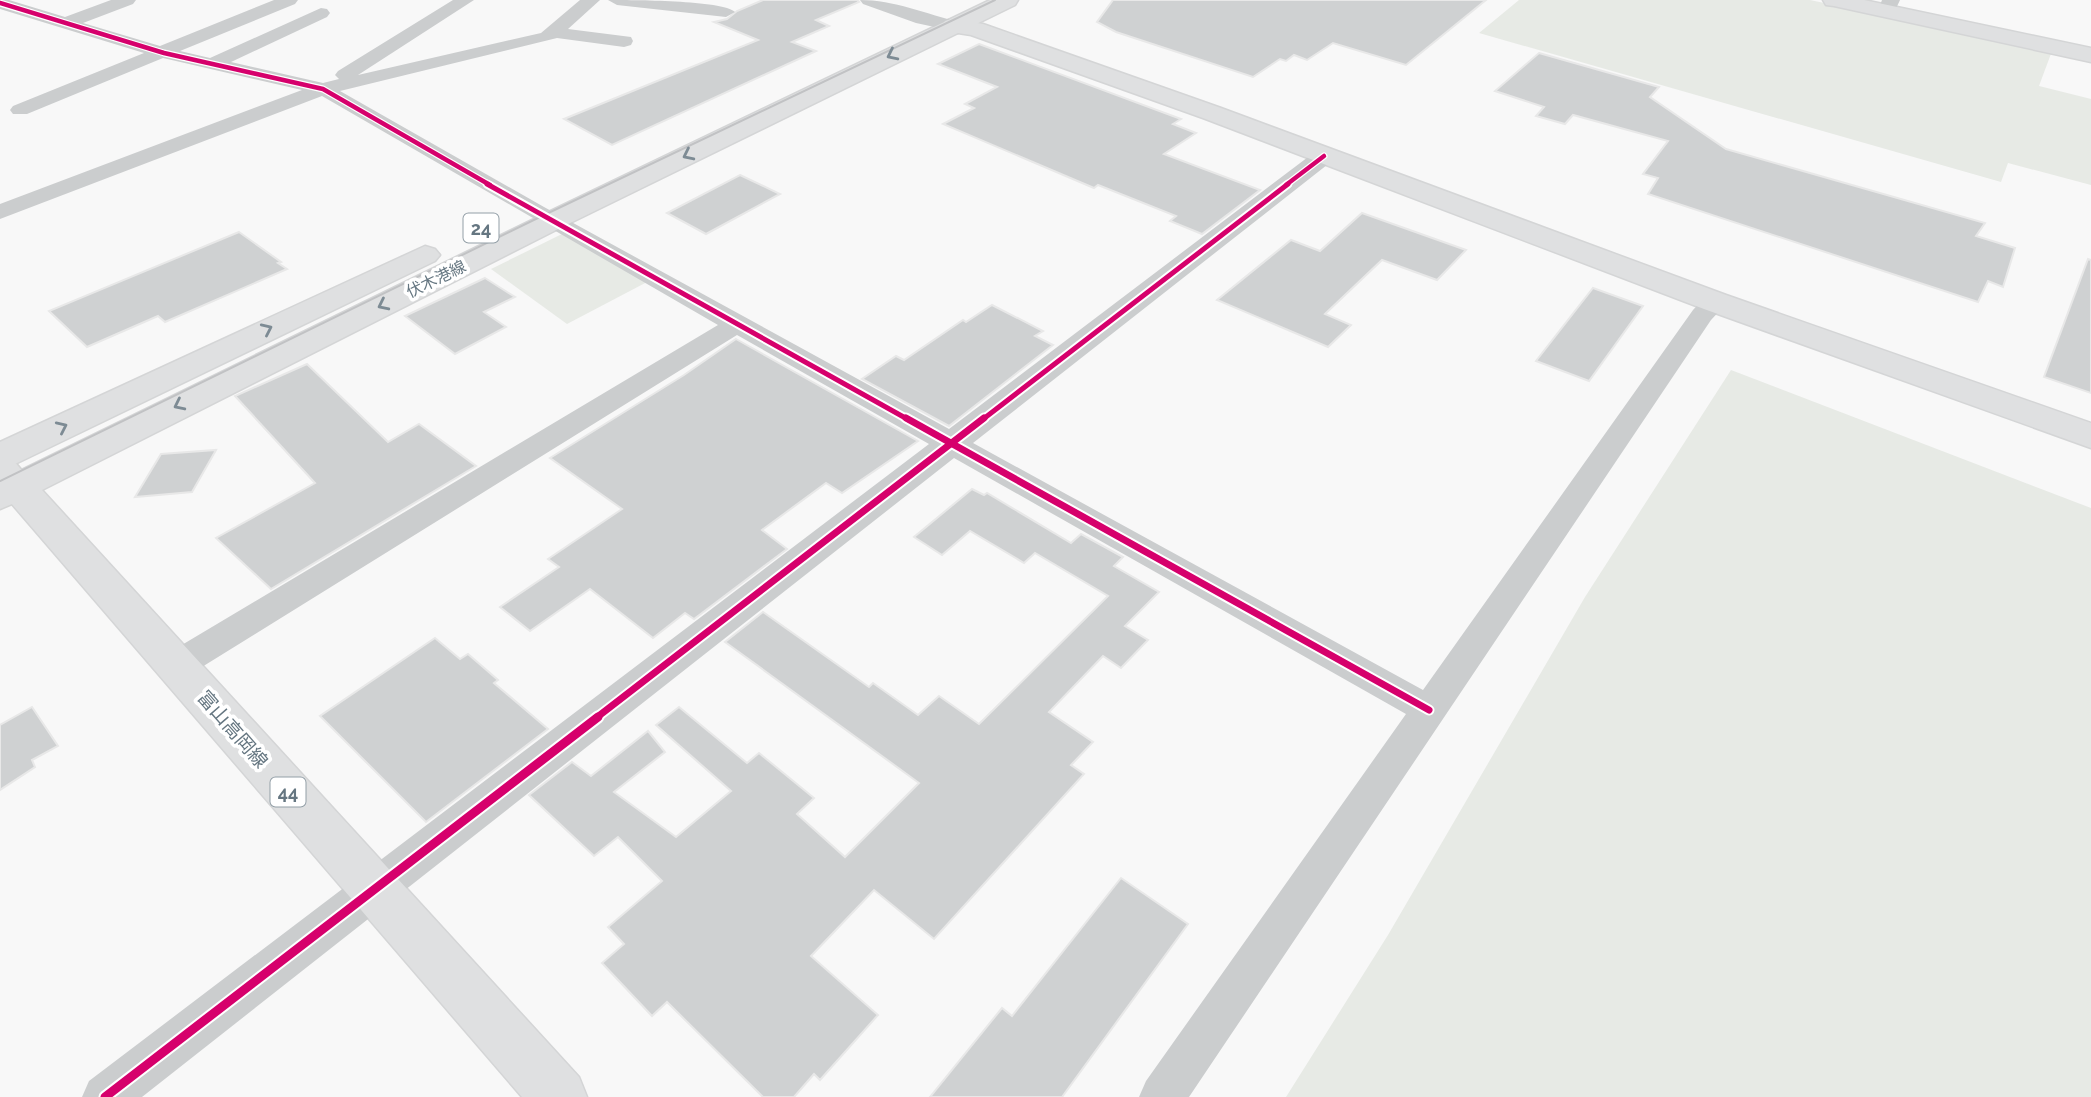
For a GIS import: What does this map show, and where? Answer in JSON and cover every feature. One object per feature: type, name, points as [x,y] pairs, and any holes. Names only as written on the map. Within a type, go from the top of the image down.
[{"type":"main road","name":"伏木港線","points":[[540,213],[922,19],[1007,0]]},
{"type":"main road","points":[[1834,0],[1889,6],[2091,55]]},
{"type":"main road","name":"伏木港線","points":[[4,477],[540,213],[957,13]]},
{"type":"main road","points":[[957,13],[975,29],[1103,73],[1715,302],[2091,436]]},
{"type":"main road","name":"富山高岡線","points":[[4,477],[177,665],[559,1097]]},
{"type":"street","points":[[66,23],[127,0]]},
{"type":"street","points":[[0,118],[289,0]]},
{"type":"street","points":[[323,89],[465,0]]},
{"type":"street","points":[[0,212],[323,89],[547,37],[591,0]]},
{"type":"street","points":[[617,0],[726,12]]},
{"type":"street","points":[[869,0],[922,19]]},
{"type":"street","points":[[0,3],[164,53],[323,89],[737,324],[1429,710]]},
{"type":"street","points":[[212,64],[321,13]]},
{"type":"street","points":[[552,32],[624,41]]},
{"type":"street","points":[[0,103],[20,110]]},
{"type":"street","points":[[105,1097],[1324,156]]},
{"type":"street","points":[[1162,1097],[1702,315],[1715,302]]},
{"type":"street","points":[[177,665],[737,324]]},
{"type":"shaded area","points":[[1519,0],[1810,0],[2052,51],[2039,86],[2091,99],[2091,185],[2008,163],[2001,182],[1479,33]]},
{"type":"shaded area","points":[[566,232],[649,281],[567,324],[491,269]]},
{"type":"shaded area","points":[[1731,370],[2091,508],[2091,1097],[1286,1097],[1388,935],[1585,597]]},
{"type":"building","points":[[763,0],[859,2],[816,20],[829,26],[792,42],[816,51],[612,145],[564,119],[758,40],[714,22],[727,19],[737,11]]},
{"type":"building","points":[[1113,0],[1486,0],[1406,65],[1333,43],[1307,60],[1294,55],[1286,61],[1280,59],[1253,77],[1116,32],[1097,22]]},
{"type":"building","points":[[979,44],[1181,119],[1173,124],[1196,133],[1164,154],[1260,190],[1202,234],[1170,221],[1176,216],[1098,185],[1094,188],[943,124],[974,108],[965,104],[997,87],[938,64]]},
{"type":"building","points":[[1539,53],[1659,87],[1650,97],[1726,149],[1985,223],[1976,236],[2015,248],[2003,287],[1988,281],[1978,302],[1648,194],[1658,178],[1643,174],[1668,141],[1573,115],[1565,124],[1536,116],[1544,107],[1495,91]]},
{"type":"building","points":[[740,175],[780,194],[706,234],[667,213]]},
{"type":"building","points":[[1362,213],[1466,250],[1437,280],[1382,260],[1325,314],[1351,325],[1328,347],[1217,300],[1291,240],[1320,251]]},
{"type":"building","points":[[239,232],[287,269],[165,322],[158,316],[87,347],[49,311]]},
{"type":"building","points":[[2088,259],[2091,260],[2091,393],[2044,377]]},
{"type":"building","points":[[485,278],[515,297],[484,312],[506,327],[455,354],[405,316]]},
{"type":"building","points":[[1593,288],[1643,306],[1589,381],[1536,361]]},
{"type":"building","points":[[992,305],[1043,331],[1035,336],[1053,345],[949,426],[862,379],[896,356],[904,360],[963,320],[966,322]]},
{"type":"building","points":[[736,339],[918,441],[842,493],[826,483],[762,530],[787,549],[694,619],[685,613],[653,638],[590,589],[530,631],[500,607],[559,567],[548,559],[622,509],[550,458],[684,375]]},
{"type":"building","points":[[307,364],[388,442],[419,424],[476,466],[271,589],[216,538],[315,483],[235,396]]},
{"type":"building","points":[[216,450],[192,492],[135,497],[161,454]]},
{"type":"building","points":[[972,489],[984,495],[987,493],[1071,543],[1081,534],[1123,557],[1114,566],[1159,592],[1125,626],[1148,640],[1121,668],[1103,656],[1049,712],[1093,742],[1071,765],[1084,774],[934,939],[874,890],[811,956],[878,1015],[820,1080],[814,1074],[794,1097],[763,1097],[667,1002],[652,1016],[602,963],[624,944],[608,927],[662,881],[618,837],[594,856],[529,795],[572,762],[591,776],[648,731],[665,752],[614,792],[676,837],[731,791],[656,725],[679,707],[747,763],[759,753],[814,798],[797,814],[845,857],[919,783],[725,642],[763,612],[869,687],[873,683],[918,715],[939,696],[979,724],[1108,596],[1035,553],[1024,563],[970,531],[942,555],[914,537]]},
{"type":"building","points":[[435,638],[460,659],[468,654],[498,680],[494,683],[548,729],[426,822],[320,716]]},
{"type":"building","points":[[32,707],[58,746],[32,760],[35,767],[0,790],[0,725]]},
{"type":"building","points":[[1121,878],[1188,924],[1062,1097],[930,1097],[1002,1008],[1012,1016]]},
{"type":"tram line","points":[[0,481],[542,216],[995,0]]},
{"type":"cycle path","points":[[0,3],[164,53],[323,89],[536,212],[1429,710]]},
{"type":"cycle path","points":[[105,1097],[1324,156]]}]
